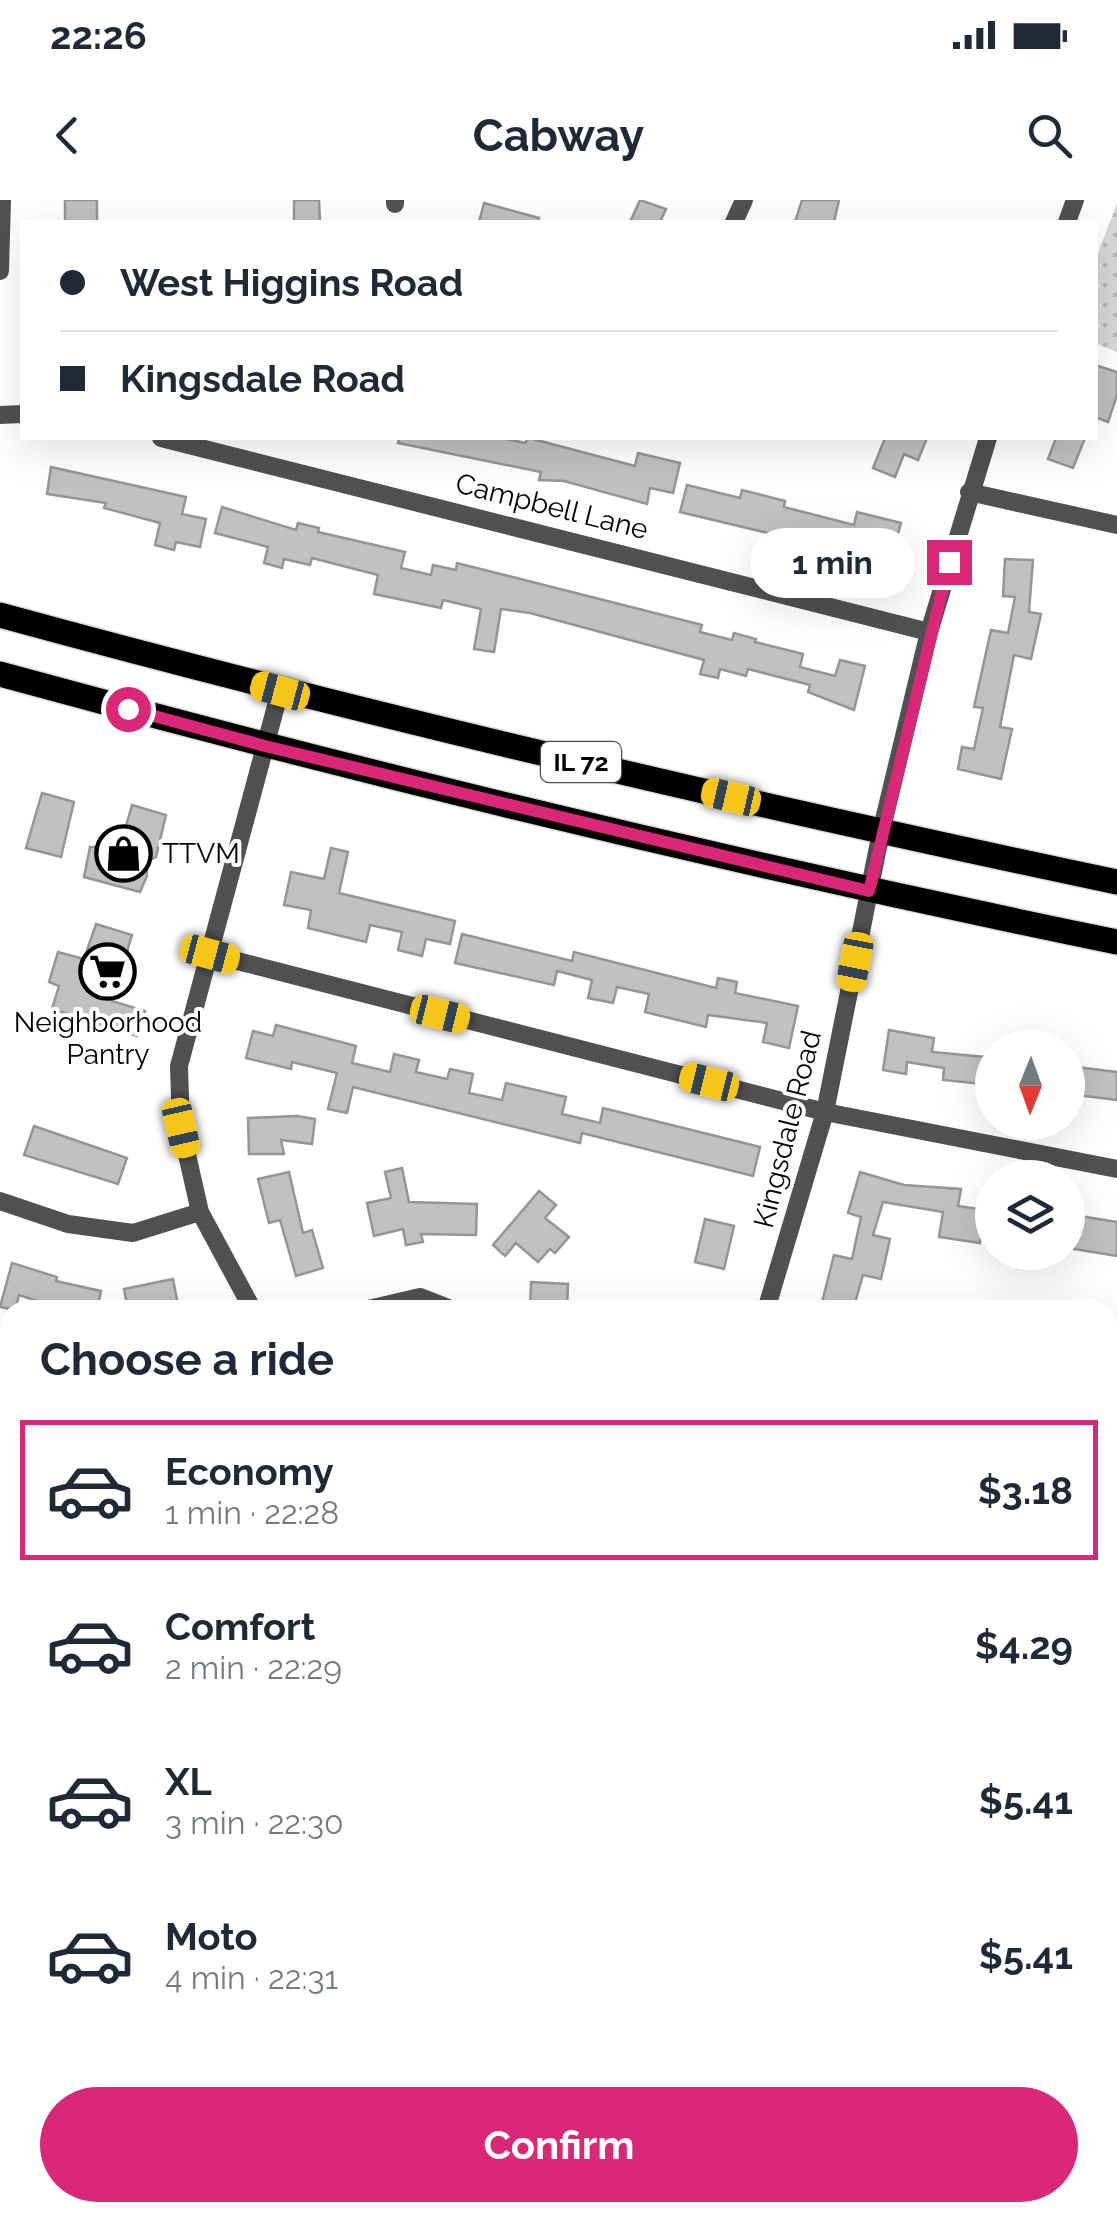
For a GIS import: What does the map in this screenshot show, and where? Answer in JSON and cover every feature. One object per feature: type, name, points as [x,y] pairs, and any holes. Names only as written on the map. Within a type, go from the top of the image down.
[{"type":"main road","name":"IL 72","points":[[0,615],[280,691],[882,832],[1117,882]]},
{"type":"main road","name":"IL 72","points":[[0,674],[265,746],[869,891],[1117,942]]},
{"type":"street","points":[[0,271],[2,200]]},
{"type":"street","name":"Campbell Lane","points":[[169,440],[930,632]]},
{"type":"street","name":"Kingsdale Road","points":[[769,1300],[824,1112],[882,832],[930,632],[968,492],[987,440]]},
{"type":"street","points":[[968,492],[1117,525]]},
{"type":"street","points":[[248,1300],[200,1212],[181,1128],[180,1066],[280,691]]},
{"type":"street","points":[[210,954],[824,1112],[1117,1168]]},
{"type":"street","points":[[0,1202],[68,1224],[133,1233],[200,1212]]},
{"type":"green space","points":[[1117,203],[1117,352],[1098,344],[1098,253]]},
{"type":"building","points":[[65,200],[97,200],[97,220],[65,220]]},
{"type":"building","points":[[294,200],[319,200],[320,220],[294,220]]},
{"type":"building","points":[[640,200],[666,209],[661,220],[631,220]]},
{"type":"building","points":[[802,200],[839,200],[834,220],[796,220]]},
{"type":"building","points":[[484,203],[539,218],[538,220],[480,220]]},
{"type":"building","points":[[1098,366],[1117,372],[1117,395],[1108,422],[1098,418]]},
{"type":"building","points":[[537,440],[635,466],[638,453],[680,463],[673,493],[650,488],[647,504],[564,481],[539,480],[541,472],[398,443]]},
{"type":"building","points":[[884,440],[926,440],[918,460],[904,454],[895,477],[873,468]]},
{"type":"building","points":[[1055,440],[1084,440],[1073,468],[1048,459]]},
{"type":"building","points":[[51,467],[186,497],[182,514],[206,519],[200,547],[176,542],[174,550],[155,545],[160,523],[104,508],[106,503],[47,494]]},
{"type":"building","points":[[687,485],[740,498],[742,490],[785,501],[784,507],[854,525],[857,512],[901,523],[892,555],[828,538],[826,547],[680,512]]},
{"type":"building","points":[[222,507],[296,530],[298,523],[319,528],[318,532],[405,552],[401,568],[431,575],[433,565],[456,570],[457,563],[702,625],[700,632],[732,640],[734,633],[756,639],[755,642],[803,654],[800,667],[835,676],[840,660],[865,666],[854,710],[808,692],[810,685],[748,669],[746,676],[720,669],[718,678],[700,674],[704,660],[530,613],[501,609],[494,652],[474,649],[481,609],[443,600],[441,608],[374,594],[378,575],[312,558],[310,565],[284,559],[282,568],[264,563],[268,547],[215,533]]},
{"type":"building","points":[[1005,559],[1033,560],[1029,612],[1041,614],[1031,659],[1014,655],[1000,727],[1012,729],[1001,779],[958,769],[962,747],[974,749],[983,708],[974,707],[991,630],[1008,633],[1015,597],[1003,596]]},
{"type":"building","points":[[42,793],[74,802],[61,857],[26,848]]},
{"type":"building","name":"TTVM","points":[[132,805],[166,815],[156,857],[146,862],[147,876],[140,892],[84,877],[90,847],[120,847]]},
{"type":"building","points":[[331,848],[348,852],[339,893],[455,921],[450,944],[426,939],[422,956],[398,950],[402,932],[370,925],[366,942],[308,928],[311,910],[284,905],[291,872],[324,879]]},
{"type":"building","points":[[96,924],[132,935],[112,1001],[145,1011],[137,1036],[52,1009],[59,986],[49,982],[58,952],[84,959]]},
{"type":"building","points":[[462,934],[572,961],[574,952],[716,988],[718,978],[737,982],[735,993],[798,1006],[789,1048],[763,1042],[767,1023],[708,1015],[706,1027],[645,1012],[649,994],[617,987],[613,1003],[588,998],[592,980],[557,971],[554,985],[455,963]]},
{"type":"building","points":[[276,1025],[356,1046],[352,1063],[390,1072],[394,1054],[419,1060],[416,1072],[447,1079],[450,1069],[473,1074],[469,1093],[502,1100],[506,1083],[566,1097],[562,1114],[600,1123],[603,1108],[760,1147],[753,1176],[582,1133],[580,1143],[353,1087],[347,1113],[328,1109],[337,1073],[292,1062],[291,1069],[246,1058],[253,1031],[273,1036]]},
{"type":"building","points":[[889,1030],[934,1038],[932,1052],[975,1056],[975,1083],[943,1080],[944,1068],[907,1062],[906,1074],[883,1070]]},
{"type":"building","points":[[1085,1068],[1117,1072],[1117,1100],[1085,1096]]},
{"type":"building","points":[[248,1118],[315,1119],[312,1144],[281,1140],[284,1154],[249,1154]]},
{"type":"building","points":[[34,1126],[127,1158],[118,1184],[24,1155]]},
{"type":"building","points":[[402,1168],[409,1202],[477,1204],[476,1235],[421,1234],[423,1242],[406,1245],[403,1229],[374,1236],[367,1203],[391,1198],[385,1172]]},
{"type":"building","points":[[289,1172],[303,1233],[312,1230],[323,1268],[296,1276],[280,1220],[269,1223],[258,1179]]},
{"type":"building","points":[[860,1172],[904,1185],[961,1189],[958,1206],[975,1209],[975,1242],[939,1237],[943,1212],[883,1202],[873,1235],[890,1239],[881,1279],[863,1275],[856,1300],[823,1300],[834,1255],[852,1259],[861,1217],[848,1213]]},
{"type":"building","points":[[539,1191],[556,1205],[545,1218],[569,1237],[555,1253],[550,1249],[538,1262],[516,1243],[505,1256],[493,1245]]},
{"type":"building","points":[[1085,1217],[1117,1222],[1117,1256],[1085,1251]]},
{"type":"building","points":[[705,1219],[734,1226],[724,1269],[695,1262]]},
{"type":"building","points":[[12,1263],[57,1277],[56,1281],[101,1291],[99,1300],[35,1300],[19,1295],[18,1300],[2,1300]]},
{"type":"building","points":[[173,1279],[177,1300],[126,1300],[124,1289]]},
{"type":"building","points":[[531,1282],[568,1284],[567,1300],[530,1300]]},
{"type":"place","name":"TTVM","points":[[123,853]]},
{"type":"place","name":"Neighborhood Pantry","points":[[108,971]]},
{"type":"route","points":[[128,709],[265,746],[869,891],[949,562]]}]
